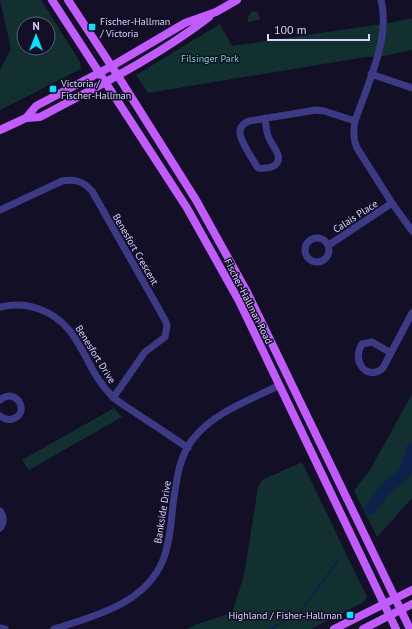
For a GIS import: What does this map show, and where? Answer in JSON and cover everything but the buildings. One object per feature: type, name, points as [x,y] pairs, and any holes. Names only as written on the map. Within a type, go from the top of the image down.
[{"type":"main road","name":"Fischer-Hallman Road","points":[[52,0],[187,208],[239,301],[396,629]]},
{"type":"main road","name":"Fischer-Hallman Road","points":[[68,0],[112,66],[196,200],[248,292],[410,629]]},
{"type":"main road","points":[[0,130],[26,118],[40,117],[118,76],[190,32],[216,12],[237,0]]},
{"type":"main road","points":[[26,118],[36,106],[100,73],[185,23],[216,12]]},
{"type":"main road","points":[[334,629],[412,590]]},
{"type":"main road","points":[[363,629],[412,604]]},
{"type":"street","points":[[381,0],[384,22],[381,44],[354,121],[354,142],[392,204],[412,231]]},
{"type":"street","points":[[371,74],[412,88]]},
{"type":"street","points":[[265,118],[268,137],[278,155],[278,161],[274,166],[265,169],[258,168],[240,136],[240,130],[244,123],[265,118],[316,110],[324,111],[354,121]]},
{"type":"street","name":"Benesfort Crescent","points":[[0,210],[62,181],[79,181],[92,191],[167,325],[166,337],[145,352],[113,398]]},
{"type":"street","name":"Calais Place","points":[[329,245],[392,204]]},
{"type":"street","name":"Benesfort Drive","points":[[0,308],[10,305],[34,307],[45,311],[64,323],[78,341],[98,379],[113,398],[188,448]]},
{"type":"street","points":[[391,353],[372,342],[362,344],[358,350],[358,360],[362,367],[370,373],[378,372],[383,368],[391,353],[412,313]]},
{"type":"street","name":"Bankside Drive","points":[[54,629],[116,607],[140,592],[151,580],[166,551],[178,476],[182,461],[193,440],[218,416],[280,385]]},
{"type":"street","points":[[0,400],[6,396],[12,396],[19,401],[21,407],[20,413],[13,419],[6,419],[0,416]]},
{"type":"street","points":[[0,511],[4,519],[0,528]]},
{"type":"street","points":[[0,628],[5,629]]},
{"type":"green space","points":[[0,0],[41,0],[51,16],[16,16],[16,56],[56,56],[56,24],[80,62],[81,69],[0,110],[0,70],[11,49]]},
{"type":"green space","points":[[252,11],[258,12],[260,18],[259,20],[248,22],[248,17]]},
{"type":"green space","name":"Filsinger Park","points":[[412,18],[412,50],[384,56],[365,57],[148,93],[136,75],[220,24],[232,46],[389,23]]},
{"type":"green space","points":[[412,394],[412,498],[377,537],[354,491],[370,470]]},
{"type":"green space","points":[[114,408],[122,417],[29,470],[22,460]]},
{"type":"green space","points":[[302,462],[367,597],[364,602],[311,629],[187,629],[200,623],[232,613],[244,575],[258,487],[262,480]]},
{"type":"waterway","points":[[370,509],[386,489],[405,472],[412,449]]},
{"type":"waterway","points":[[270,629],[298,615],[339,559]]},
{"type":"place","name":"Fischer-Hallman / Victoria","points":[[92,27]]},
{"type":"place","name":"Victoria / Fischer-Hallman","points":[[53,89]]},
{"type":"place","name":"Highland / Fisher-Hallman","points":[[350,615]]}]
